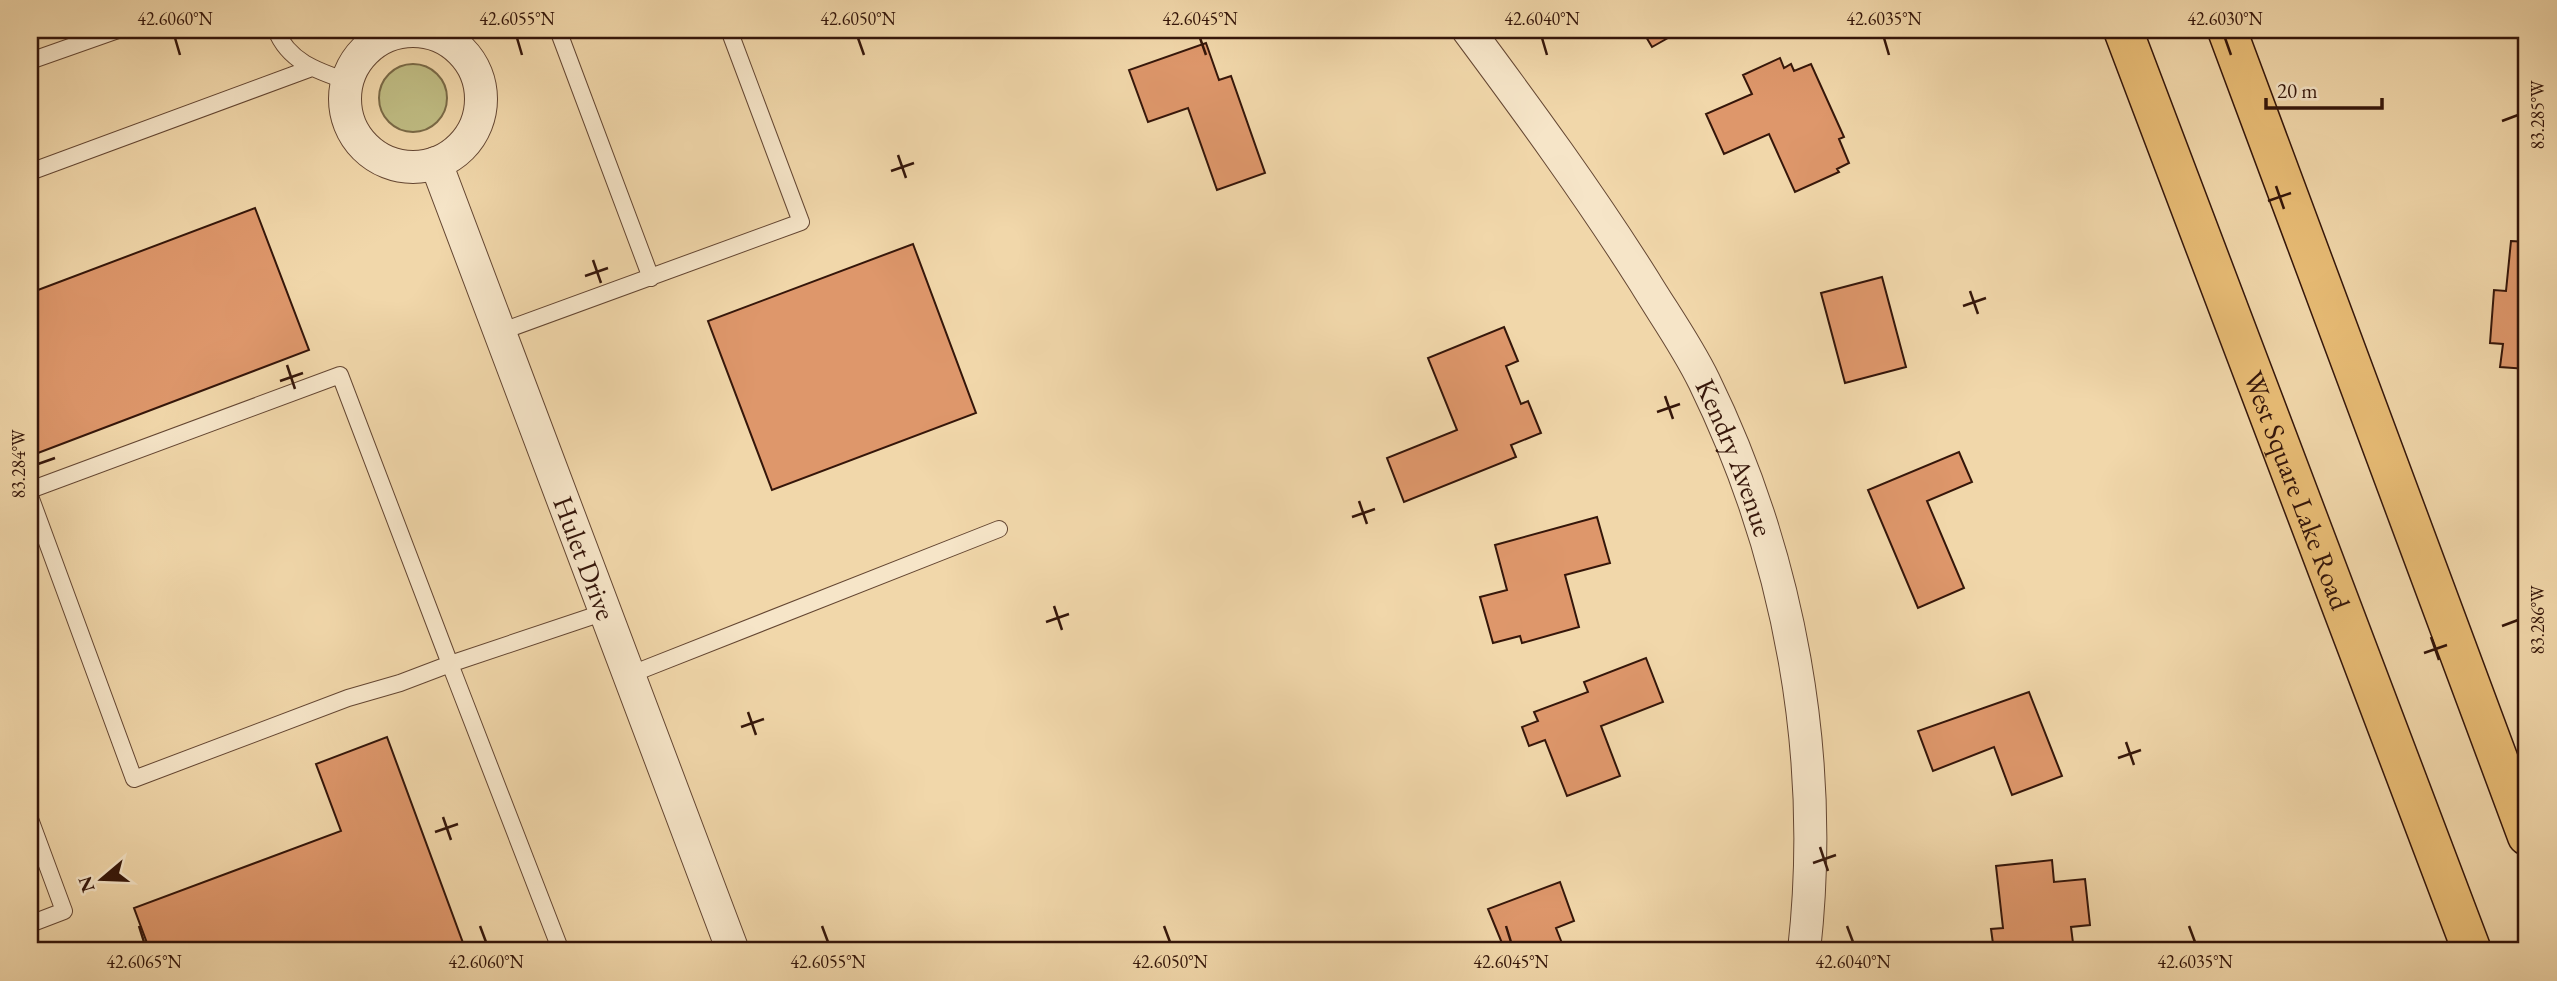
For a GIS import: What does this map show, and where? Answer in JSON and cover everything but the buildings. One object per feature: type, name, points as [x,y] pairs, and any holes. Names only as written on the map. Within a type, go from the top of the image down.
[{"type":"highway","name":"West Square Lake Road","points":[[2123,30],[2472,951]]},
{"type":"highway","points":[[2227,30],[2527,836]]},
{"type":"street","name":"Kendry Avenue","points":[[1468,30],[1606,221],[1690,355],[1728,432],[1767,546],[1783,605],[1804,717],[1812,824],[1804,951]]},
{"type":"street","points":[[423,31],[439,35],[465,54],[480,83],[479,117],[463,145],[436,163],[403,166],[373,154],[361,143],[346,113],[347,81],[363,52],[391,34],[423,31]]},
{"type":"street","name":"Hulet Drive","points":[[436,163],[733,951]]},
{"type":"lane","points":[[30,61],[118,30]]},
{"type":"lane","points":[[276,30],[281,42],[309,69],[347,81]]},
{"type":"lane","points":[[558,30],[651,278]]},
{"type":"lane","points":[[500,332],[801,222],[729,30]]},
{"type":"lane","points":[[30,172],[309,69]]},
{"type":"lane","points":[[30,490],[340,374],[561,951]]},
{"type":"lane","points":[[30,496],[134,779],[348,698],[400,683],[605,612]]},
{"type":"lane","points":[[629,675],[999,529]]},
{"type":"lane","points":[[30,819],[64,911],[30,924]]},
{"type":"shaded area","points":[[413,64],[426,67],[437,74],[444,85],[447,98],[444,111],[437,122],[426,129],[413,132],[400,129],[389,122],[382,111],[379,98],[382,85],[389,74],[400,67]]}]
